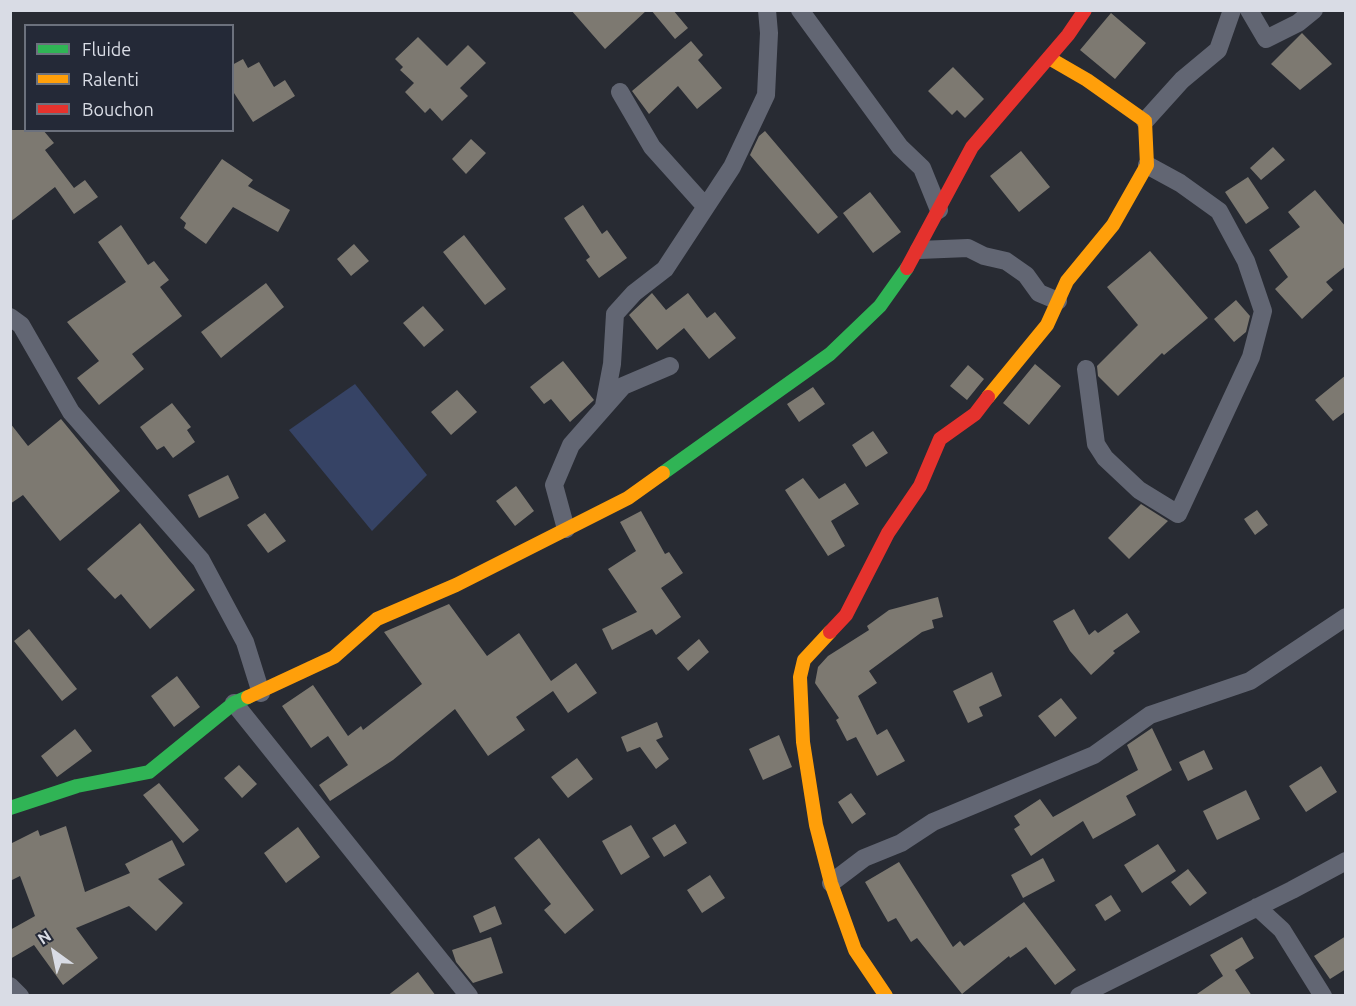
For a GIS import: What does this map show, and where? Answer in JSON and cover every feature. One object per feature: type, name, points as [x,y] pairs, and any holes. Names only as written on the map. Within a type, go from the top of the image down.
[{"type":"street","points":[[604,406],[612,364],[615,314],[634,293],[665,269],[732,167],[766,95],[769,33],[767,10]]},
{"type":"street","points":[[800,10],[900,147],[922,168],[939,210]]},
{"type":"street","points":[[10,808],[77,786],[149,772],[234,702],[261,693],[334,657],[377,620],[456,585],[628,498],[830,354],[880,306],[919,250],[972,147],[1049,57],[1085,10]]},
{"type":"street","points":[[886,996],[855,950],[831,883],[816,825],[803,742],[800,677],[804,660],[846,615],[888,532],[920,486],[940,439],[975,414],[1047,325],[1067,281],[1113,225],[1147,165],[1145,121],[1182,80],[1218,50],[1232,10]]},
{"type":"street","points":[[1249,10],[1266,39],[1298,23],[1314,10]]},
{"type":"street","points":[[1049,57],[1087,80],[1145,121]]},
{"type":"street","points":[[620,92],[652,147],[705,206]]},
{"type":"street","points":[[1086,369],[1096,444],[1105,458],[1138,490],[1178,514],[1251,357],[1263,311],[1246,261],[1219,212],[1180,183],[1147,165]]},
{"type":"street","points":[[919,250],[969,248],[984,256],[1006,261],[1026,275],[1039,293],[1058,301]]},
{"type":"street","points":[[10,317],[21,325],[71,412],[201,560],[245,642],[261,693]]},
{"type":"street","points":[[566,529],[554,485],[570,445],[622,386],[670,366]]},
{"type":"street","points":[[831,883],[864,858],[901,843],[933,822],[1094,755],[1150,715],[1250,681],[1346,617]]},
{"type":"street","points":[[234,702],[468,996]]},
{"type":"street","points":[[1079,996],[1346,861]]},
{"type":"street","points":[[1257,907],[1282,930],[1323,996]]},
{"type":"street","points":[[10,986],[20,996]]},
{"type":"shaded area","points":[[355,384],[427,475],[372,531],[289,430]]},
{"type":"building","points":[[571,10],[647,10],[605,49]]},
{"type":"building","points":[[651,10],[673,10],[688,28],[675,39]]},
{"type":"building","points":[[1111,13],[1146,43],[1115,79],[1080,50]]},
{"type":"building","points":[[1302,33],[1332,64],[1300,90],[1271,64]]},
{"type":"building","points":[[418,37],[447,66],[468,45],[486,63],[460,88],[468,96],[442,121],[430,108],[425,113],[405,92],[414,83],[400,70],[403,67],[395,59]]},
{"type":"building","points":[[691,41],[703,55],[698,60],[722,88],[697,109],[678,86],[649,114],[632,91]]},
{"type":"building","points":[[243,59],[248,68],[259,62],[274,87],[285,80],[295,96],[253,122],[234,93],[234,64]]},
{"type":"building","points":[[953,67],[984,99],[965,118],[957,110],[952,115],[928,91]]},
{"type":"building","points":[[10,130],[45,132],[54,143],[45,150],[74,188],[85,180],[98,197],[74,214],[55,187],[10,222]]},
{"type":"building","points":[[765,131],[838,217],[818,234],[750,155],[759,136]]},
{"type":"building","points":[[471,139],[486,153],[466,174],[452,159]]},
{"type":"building","points":[[1273,147],[1285,160],[1261,180],[1250,168]]},
{"type":"building","points":[[1021,151],[1050,187],[1019,212],[990,176]]},
{"type":"building","points":[[222,159],[253,180],[248,186],[290,210],[278,232],[233,207],[206,244],[184,228],[186,223],[180,218]]},
{"type":"building","points":[[1248,177],[1269,208],[1246,224],[1225,192]]},
{"type":"building","points":[[1315,190],[1346,227],[1346,266],[1326,282],[1333,290],[1302,319],[1275,289],[1288,277],[1269,250],[1300,227],[1288,212]]},
{"type":"building","points":[[870,192],[901,232],[873,253],[843,213]]},
{"type":"building","points":[[583,205],[602,234],[607,230],[627,258],[599,278],[586,260],[590,257],[564,218]]},
{"type":"building","points":[[121,225],[148,265],[154,261],[169,280],[160,287],[182,316],[132,354],[144,369],[99,405],[77,378],[99,361],[67,322],[126,282],[98,242]]},
{"type":"building","points":[[464,235],[506,289],[485,305],[443,252]]},
{"type":"building","points":[[354,244],[369,261],[351,276],[337,259]]},
{"type":"building","points":[[1150,251],[1208,318],[1164,355],[1162,353],[1118,396],[1098,376],[1097,366],[1138,325],[1107,287]]},
{"type":"building","points":[[266,283],[284,307],[221,358],[201,332]]},
{"type":"building","points":[[652,293],[666,310],[688,293],[707,318],[715,312],[736,338],[709,359],[684,328],[657,350],[629,315]]},
{"type":"building","points":[[1236,300],[1250,316],[1246,332],[1234,342],[1214,319]]},
{"type":"building","points":[[423,306],[444,330],[424,347],[403,323]]},
{"type":"building","points":[[563,361],[594,400],[570,422],[551,399],[544,404],[530,387]]},
{"type":"building","points":[[1035,364],[1061,386],[1029,425],[1003,403]]},
{"type":"building","points":[[968,365],[984,379],[967,400],[950,386]]},
{"type":"building","points":[[1346,375],[1346,411],[1333,421],[1315,400]]},
{"type":"building","points":[[813,387],[825,404],[799,422],[787,404]]},
{"type":"building","points":[[457,390],[477,412],[451,435],[431,412]]},
{"type":"building","points":[[172,403],[191,427],[187,430],[195,442],[173,458],[164,446],[157,450],[140,427]]},
{"type":"building","points":[[61,419],[120,491],[60,541],[23,495],[10,504],[10,423],[28,446]]},
{"type":"building","points":[[873,431],[888,453],[866,467],[852,445]]},
{"type":"building","points":[[228,475],[239,498],[199,518],[188,495]]},
{"type":"building","points":[[803,478],[819,499],[845,483],[859,504],[831,521],[845,546],[828,556],[785,490]]},
{"type":"building","points":[[516,486],[534,511],[515,526],[496,501]]},
{"type":"building","points":[[1141,504],[1168,521],[1129,559],[1108,538]]},
{"type":"building","points":[[1257,510],[1268,525],[1255,535],[1244,519]]},
{"type":"building","points":[[641,511],[665,554],[669,552],[683,573],[661,588],[681,617],[656,635],[652,629],[612,650],[602,629],[637,612],[608,569],[636,551],[620,522]]},
{"type":"building","points":[[265,513],[286,541],[268,553],[247,525]]},
{"type":"building","points":[[140,523],[195,590],[150,629],[121,594],[115,599],[87,569]]},
{"type":"building","points":[[938,597],[943,617],[932,620],[934,628],[922,632],[869,671],[877,683],[858,696],[877,735],[887,729],[905,761],[877,776],[856,737],[847,741],[836,720],[839,718],[815,683],[818,667],[828,656],[869,630],[867,626],[889,610]]},
{"type":"building","points":[[449,604],[487,656],[519,633],[551,681],[576,663],[597,693],[568,713],[553,691],[516,717],[525,730],[488,756],[455,709],[393,760],[330,801],[319,785],[348,765],[328,736],[311,748],[282,706],[313,685],[348,736],[361,726],[363,730],[422,684],[384,632]]},
{"type":"building","points":[[1074,609],[1089,635],[1095,630],[1098,633],[1127,613],[1140,632],[1113,651],[1115,653],[1091,675],[1070,651],[1053,621]]},
{"type":"building","points":[[29,629],[77,689],[62,701],[14,641]]},
{"type":"building","points":[[699,639],[709,652],[688,671],[677,658]]},
{"type":"building","points":[[992,672],[1002,696],[979,707],[983,716],[968,723],[953,691]]},
{"type":"building","points":[[177,676],[200,707],[174,727],[151,696]]},
{"type":"building","points":[[1061,698],[1077,718],[1055,737],[1038,716]]},
{"type":"building","points":[[657,722],[663,737],[656,740],[669,759],[656,769],[640,747],[627,752],[621,737]]},
{"type":"building","points":[[1152,728],[1172,770],[1126,796],[1136,815],[1093,839],[1083,821],[1031,856],[1014,829],[1020,825],[1014,816],[1040,799],[1053,817],[1138,770],[1127,745]]},
{"type":"building","points":[[75,729],[92,751],[57,777],[41,756]]},
{"type":"building","points":[[779,735],[792,767],[763,780],[749,749]]},
{"type":"building","points":[[1204,750],[1213,769],[1188,781],[1179,762]]},
{"type":"building","points":[[577,758],[593,779],[568,798],[551,777]]},
{"type":"building","points":[[239,765],[257,784],[242,798],[224,778]]},
{"type":"building","points":[[1321,766],[1337,792],[1306,812],[1289,786]]},
{"type":"building","points":[[159,783],[199,830],[183,843],[143,795]]},
{"type":"building","points":[[1246,790],[1260,819],[1217,840],[1203,811]]},
{"type":"building","points":[[851,793],[866,814],[852,824],[838,802]]},
{"type":"building","points":[[675,824],[687,843],[664,857],[652,838]]},
{"type":"building","points":[[631,825],[650,857],[621,875],[602,841]]},
{"type":"building","points":[[66,826],[85,892],[130,873],[125,864],[172,840],[185,865],[158,879],[183,903],[156,931],[129,906],[76,928],[98,958],[63,985],[34,945],[10,959],[10,930],[35,916],[20,876],[10,881],[10,844],[38,830],[40,836]]},
{"type":"building","points":[[298,827],[320,857],[286,883],[264,853]]},
{"type":"building","points":[[539,838],[594,910],[565,934],[544,910],[551,904],[514,858]]},
{"type":"building","points":[[1158,844],[1176,871],[1142,893],[1124,865]]},
{"type":"building","points":[[1043,858],[1055,881],[1023,898],[1011,875]]},
{"type":"building","points":[[899,862],[953,947],[960,941],[964,946],[1024,902],[1076,970],[1055,985],[1026,947],[1010,958],[1009,956],[962,994],[917,938],[911,942],[896,918],[888,922],[865,882]]},
{"type":"building","points":[[1188,869],[1207,893],[1190,906],[1171,882]]},
{"type":"building","points":[[710,875],[725,898],[702,913],[687,890]]},
{"type":"building","points":[[1111,895],[1121,911],[1105,921],[1095,905]]},
{"type":"building","points":[[495,906],[502,924],[480,933],[473,916]]},
{"type":"building","points":[[1346,936],[1346,969],[1330,979],[1314,956]]},
{"type":"building","points":[[491,937],[503,973],[473,983],[456,962],[452,950]]},
{"type":"building","points":[[1242,937],[1254,958],[1235,970],[1252,996],[1194,996],[1223,976],[1210,955]]},
{"type":"building","points":[[418,972],[436,996],[387,996]]},
{"type":"traffic: fast","points":[[663,473],[830,354],[880,306],[907,268]]},
{"type":"traffic: fast","points":[[10,808],[77,786],[149,772],[234,703],[248,697]]},
{"type":"traffic: slow","points":[[988,397],[1047,325],[1067,281],[1113,225],[1147,165],[1145,121],[1087,80],[1049,58]]},
{"type":"traffic: slow","points":[[248,697],[334,657],[377,619],[456,585],[628,498],[663,473]]},
{"type":"traffic: slow","points":[[830,632],[804,660],[800,677],[803,742],[816,825],[831,883],[855,950],[886,996]]},
{"type":"traffic: jam","points":[[907,268],[972,147],[1068,35],[1085,10]]},
{"type":"traffic: jam","points":[[830,632],[846,615],[888,533],[920,486],[940,439],[975,414],[988,397]]}]
